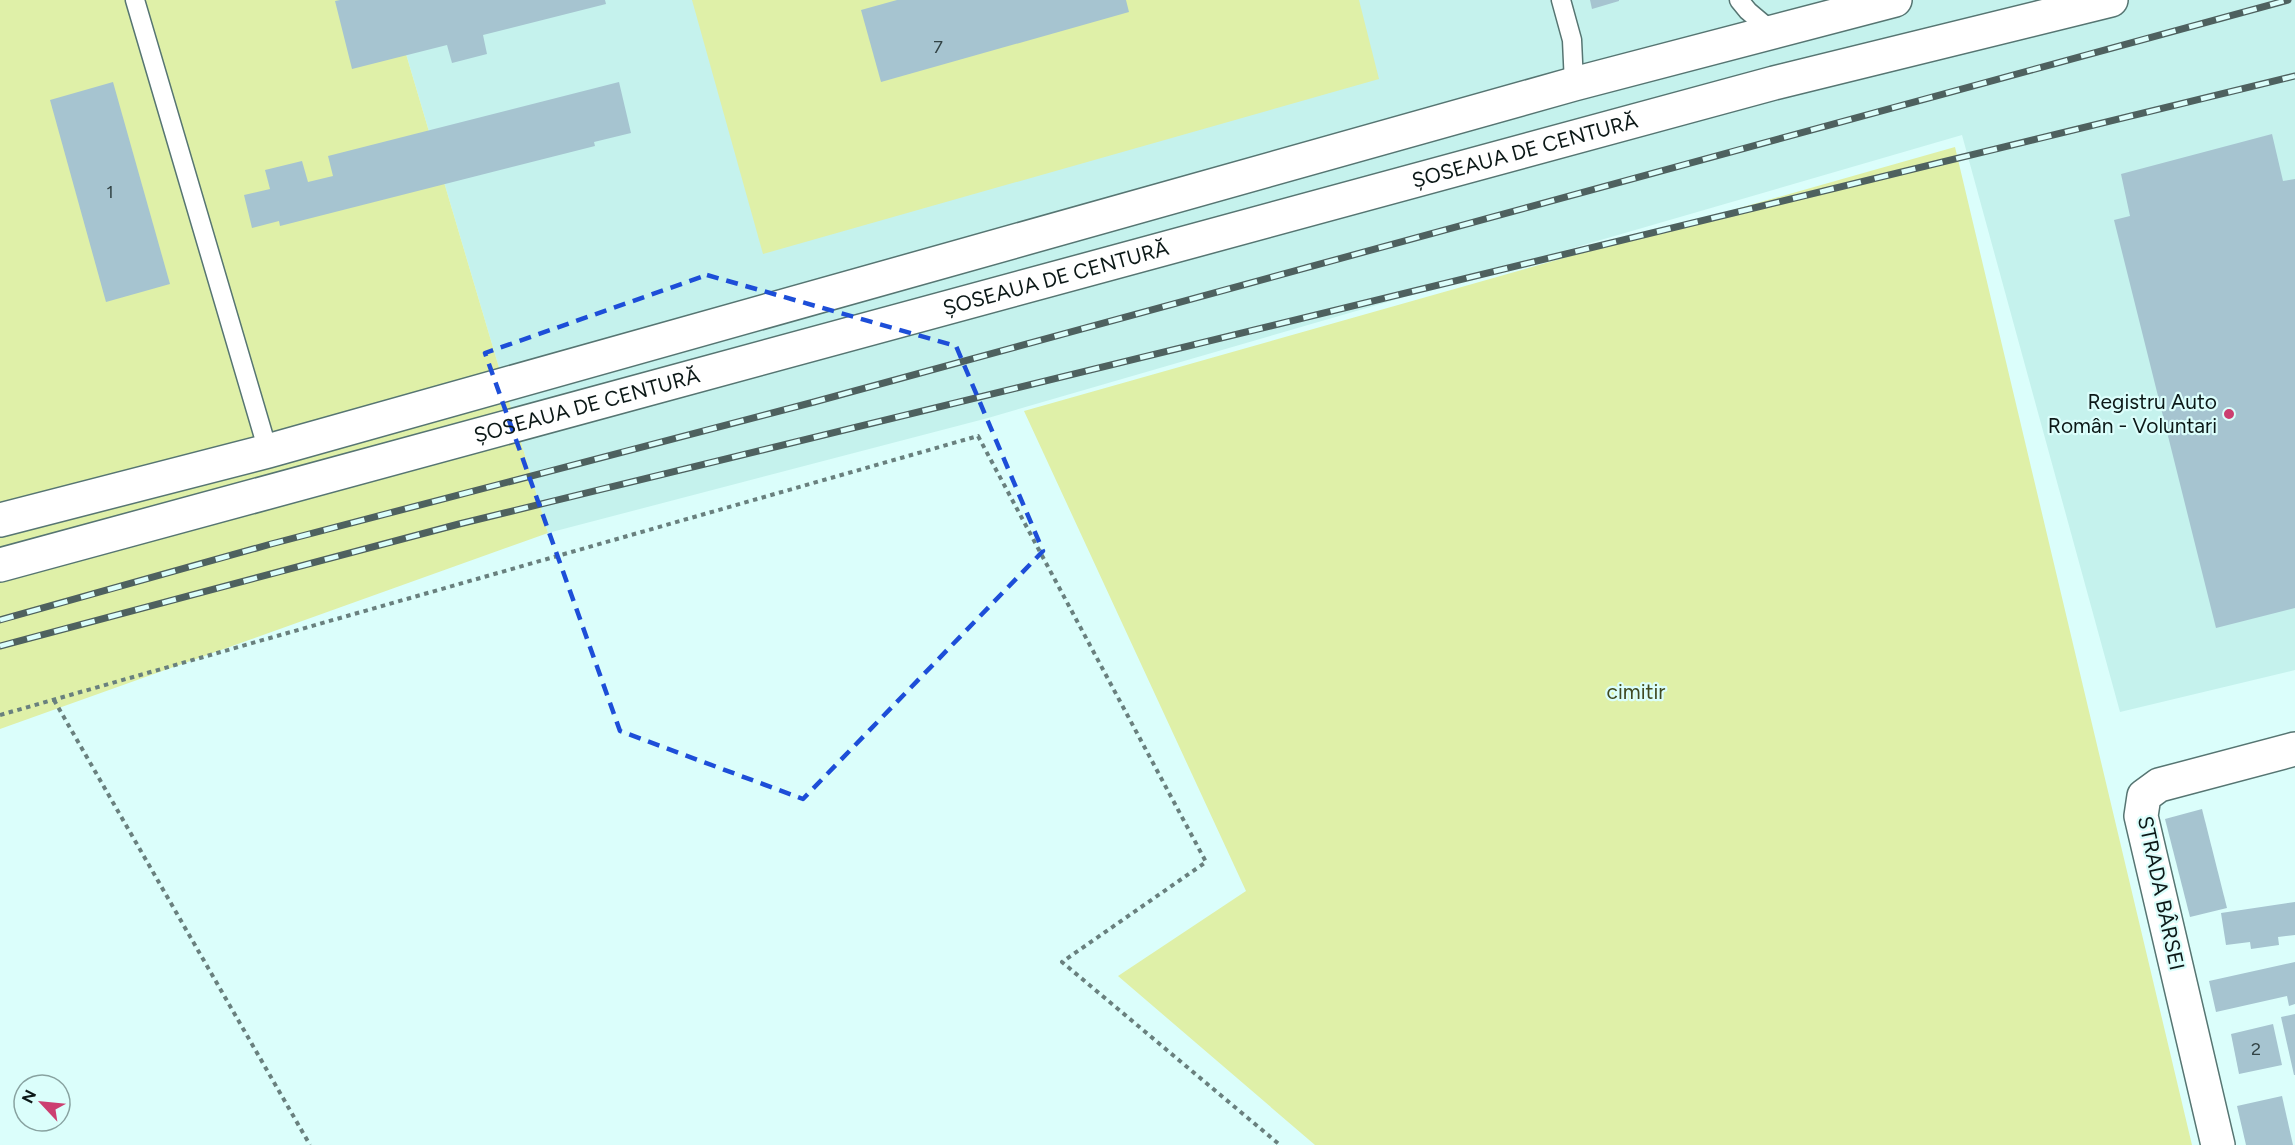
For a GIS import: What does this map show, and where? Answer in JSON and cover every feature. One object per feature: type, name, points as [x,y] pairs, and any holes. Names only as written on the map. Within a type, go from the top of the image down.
[{"type":"main road","name":"ȘOSEAUA DE CENTURĂ","points":[[0,520],[268,451],[1574,84],[1895,0]]},
{"type":"main road","name":"ȘOSEAUA DE CENTURĂ","points":[[0,565],[1774,83],[2111,0]]},
{"type":"main road","name":"STRADA BÂRSEI","points":[[2218,1145],[2141,816],[2144,796],[2159,785],[2295,749]]},
{"type":"lane","points":[[135,0],[268,451]]},
{"type":"lane","points":[[1561,0],[1572,40],[1574,84]]},
{"type":"lane","points":[[1739,0],[1748,11],[1774,33]]},
{"type":"path","points":[[0,715],[978,436],[1206,862],[1062,962],[1280,1145]]},
{"type":"path","points":[[54,700],[310,1145]]},
{"type":"highlighted area","points":[[707,275],[956,346],[1043,551],[803,799],[620,731],[485,353]]},
{"type":"shaded area","points":[[390,0],[2295,0],[2295,670],[2120,712],[1962,135],[988,418],[548,533]]},
{"type":"green space","points":[[0,0],[390,0],[548,533],[0,729]]},
{"type":"green space","points":[[692,0],[1359,0],[1379,79],[763,254]]},
{"type":"green space","name":"cimitir","points":[[1955,147],[2192,1145],[1315,1145],[1118,976],[1246,891],[1024,411]]},
{"type":"building","points":[[605,0],[606,4],[483,35],[487,54],[452,63],[447,45],[352,69],[335,1]]},
{"type":"building","points":[[897,0],[1126,0],[1129,12],[881,82],[861,10]]},
{"type":"building","points":[[1590,0],[1619,0],[1619,1],[1592,9]]},
{"type":"building","points":[[113,82],[170,284],[106,302],[50,100]]},
{"type":"building","points":[[619,82],[631,133],[594,142],[595,146],[280,226],[279,221],[252,228],[244,195],[270,189],[265,170],[302,161],[308,182],[333,176],[328,156]]},
{"type":"building","name":"Registru Auto Român - Voluntari","points":[[2272,134],[2283,181],[2295,179],[2295,608],[2216,628],[2114,220],[2130,216],[2121,174]]},
{"type":"building","points":[[2202,809],[2227,908],[2190,917],[2165,819]]},
{"type":"building","points":[[2295,902],[2295,935],[2278,937],[2279,945],[2251,949],[2250,942],[2226,945],[2221,913]]},
{"type":"building","points":[[2295,962],[2295,1004],[2289,1006],[2287,996],[2216,1012],[2209,981]]},
{"type":"building","points":[[2295,1014],[2295,1075],[2294,1075],[2281,1017]]},
{"type":"building","points":[[2273,1024],[2282,1065],[2239,1074],[2231,1034]]},
{"type":"building","points":[[2282,1096],[2293,1145],[2246,1145],[2237,1106]]},
{"type":"railway","points":[[0,620],[271,544],[814,402],[2288,0]]},
{"type":"railway","points":[[0,646],[459,524],[2295,76]]},
{"type":"place","name":"Registru Auto Român - Voluntari","points":[[2229,414]]}]
